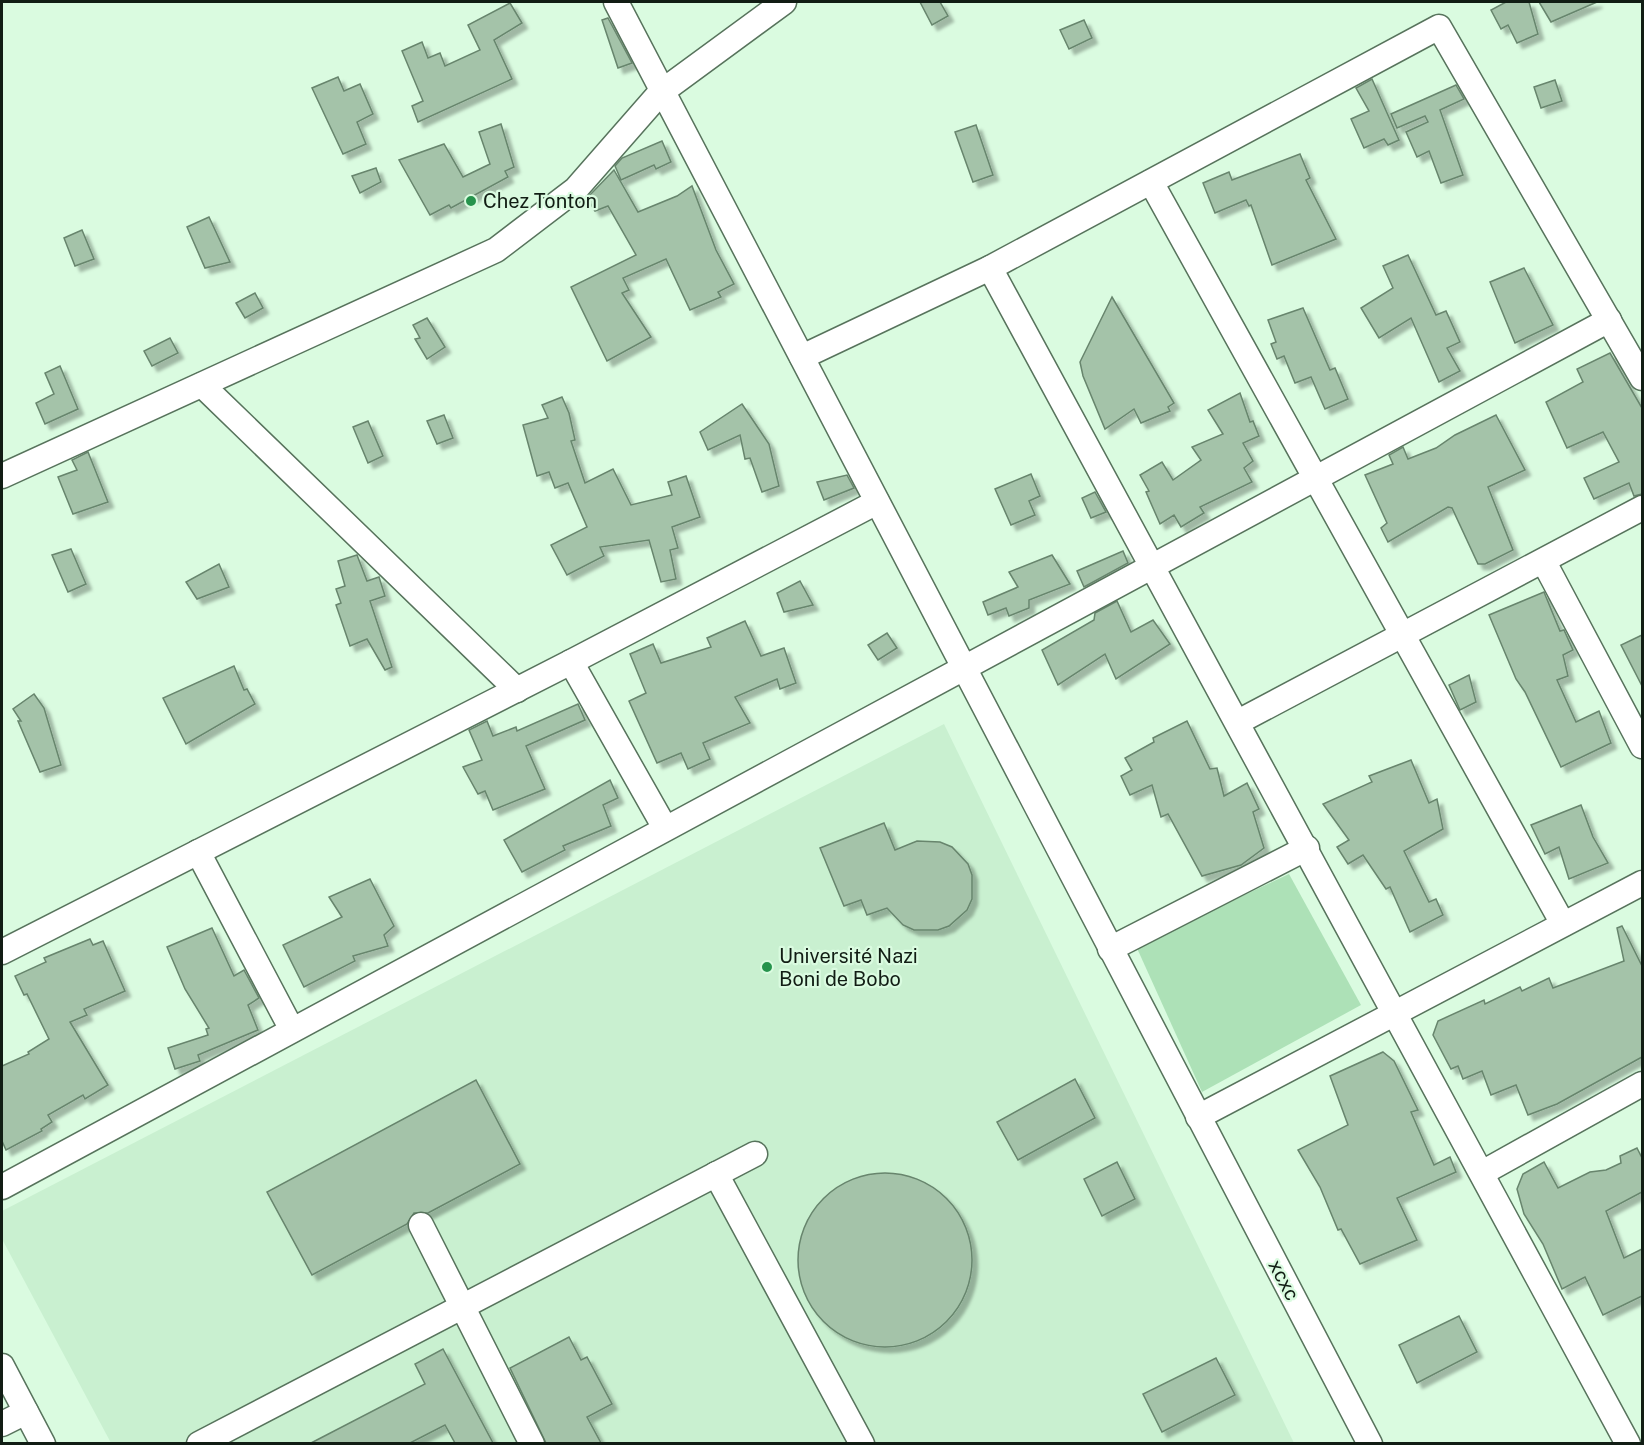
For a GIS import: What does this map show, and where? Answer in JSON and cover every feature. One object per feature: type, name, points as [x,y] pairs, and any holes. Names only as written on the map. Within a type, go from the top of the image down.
[{"type":"street","name":"xcxc","points":[[616,2],[1370,1443]]},
{"type":"street","points":[[2,476],[496,250],[576,189],[663,91],[784,2]]},
{"type":"street","points":[[802,357],[990,268],[1439,27],[1642,378]]},
{"type":"street","points":[[1151,182],[1563,924]]},
{"type":"street","points":[[990,268],[1307,848],[1628,1443]]},
{"type":"street","points":[[2,1187],[1152,564],[1609,320]]},
{"type":"street","points":[[202,385],[517,690]]},
{"type":"street","points":[[2,952],[517,690],[877,502]]},
{"type":"street","points":[[1238,722],[1642,508]]},
{"type":"street","points":[[1544,561],[1642,746]]},
{"type":"street","points":[[571,662],[665,828]]},
{"type":"street","points":[[1110,949],[1307,848]]},
{"type":"street","points":[[198,852],[292,1030]]},
{"type":"street","points":[[1198,1117],[1642,883]]},
{"type":"street","points":[[1482,1173],[1639,1093]]},
{"type":"street","points":[[199,1443],[755,1154]]},
{"type":"street","points":[[716,1174],[862,1443]]},
{"type":"street","points":[[421,1225],[532,1443]]},
{"type":"street","points":[[2,1366],[43,1443]]},
{"type":"street","points":[[2,1424],[26,1412]]},
{"type":"shaded area","name":"Université Nazi Boni de Bobo","points":[[944,724],[1294,1443],[111,1443],[2,1239],[2,1211]]},
{"type":"shaded area","points":[[1289,874],[1361,1005],[1202,1092],[1136,946]]},
{"type":"building","points":[[920,2],[940,2],[948,16],[932,25]]},
{"type":"building","points":[[1506,2],[1529,2],[1538,34],[1517,43],[1508,25],[1501,29],[1491,10]]},
{"type":"building","points":[[1539,2],[1597,2],[1551,22]]},
{"type":"building","points":[[510,3],[522,23],[494,40],[512,79],[418,122],[412,106],[423,101],[402,51],[422,42],[428,58],[440,53],[445,66],[480,50],[468,25]]},
{"type":"building","points":[[608,18],[632,63],[618,68],[602,20]]},
{"type":"building","points":[[1084,20],[1092,38],[1069,49],[1060,30]]},
{"type":"building","points":[[338,77],[344,91],[360,84],[373,114],[357,122],[366,144],[343,154],[312,88]]},
{"type":"building","points":[[1372,79],[1399,140],[1388,145],[1384,139],[1364,148],[1351,119],[1369,111],[1356,88]]},
{"type":"building","points":[[1555,80],[1562,101],[1541,108],[1534,87]]},
{"type":"building","points":[[1456,85],[1464,99],[1440,110],[1463,175],[1441,183],[1429,151],[1417,157],[1406,132],[1428,122],[1425,116],[1397,128],[1391,114]]},
{"type":"building","points":[[501,124],[514,167],[505,171],[508,177],[451,208],[449,205],[430,215],[399,160],[444,144],[463,177],[490,164],[479,132]]},
{"type":"building","points":[[976,125],[993,175],[973,182],[955,132]]},
{"type":"building","points":[[662,141],[671,162],[656,169],[654,165],[621,180],[615,166],[622,158]]},
{"type":"building","points":[[1300,154],[1310,178],[1306,180],[1336,239],[1272,265],[1251,205],[1249,206],[1246,200],[1215,213],[1203,183],[1229,172],[1232,180]]},
{"type":"building","points":[[376,168],[381,182],[360,193],[352,176]]},
{"type":"building","points":[[614,170],[638,212],[677,196],[692,186],[716,250],[734,284],[718,292],[721,297],[690,310],[666,259],[623,278],[629,290],[622,293],[651,337],[607,361],[571,287],[636,255],[608,206],[595,211],[587,198]]},
{"type":"building","points":[[209,217],[230,262],[205,268],[187,227]]},
{"type":"building","points":[[82,230],[94,259],[75,266],[64,238]]},
{"type":"building","points":[[1408,255],[1436,315],[1446,311],[1460,342],[1447,348],[1460,371],[1439,382],[1411,318],[1379,338],[1361,308],[1393,288],[1383,266]]},
{"type":"building","points":[[1524,268],[1553,325],[1515,343],[1490,282]]},
{"type":"building","points":[[255,293],[263,308],[245,318],[236,303]]},
{"type":"building","points":[[1112,297],[1174,403],[1168,407],[1170,411],[1141,423],[1134,409],[1105,429],[1083,376],[1080,362]]},
{"type":"building","points":[[1303,308],[1330,370],[1335,368],[1348,399],[1325,409],[1311,377],[1295,383],[1284,356],[1277,359],[1271,344],[1276,342],[1268,320]]},
{"type":"building","points":[[427,318],[445,347],[427,359],[415,339],[420,338],[413,325]]},
{"type":"building","points":[[170,338],[178,353],[152,366],[144,351]]},
{"type":"building","points":[[1610,353],[1642,408],[1642,494],[1634,496],[1629,483],[1594,499],[1584,478],[1619,462],[1603,432],[1567,448],[1546,402],[1583,382],[1577,369]]},
{"type":"building","points":[[60,366],[78,409],[45,424],[36,403],[54,394],[45,373]]},
{"type":"building","points":[[1240,393],[1250,422],[1253,421],[1259,436],[1243,443],[1253,461],[1244,468],[1252,482],[1200,507],[1204,513],[1181,527],[1174,515],[1160,524],[1146,492],[1149,491],[1140,475],[1162,462],[1173,480],[1201,460],[1192,447],[1223,434],[1208,410]]},
{"type":"building","points":[[562,397],[569,413],[575,440],[571,441],[585,483],[613,469],[631,505],[672,495],[668,482],[686,476],[700,517],[672,527],[678,548],[670,550],[676,579],[661,582],[649,540],[600,547],[604,556],[567,575],[551,545],[587,527],[568,483],[555,488],[549,472],[537,476],[523,425],[548,418],[542,405]]},
{"type":"building","points":[[742,404],[769,444],[779,486],[762,492],[750,458],[745,459],[740,435],[708,450],[700,432]]},
{"type":"building","points":[[444,415],[453,438],[437,444],[427,421]]},
{"type":"building","points":[[1496,415],[1525,470],[1488,487],[1513,550],[1485,564],[1478,564],[1452,508],[1448,507],[1388,542],[1381,528],[1387,523],[1365,475],[1393,464],[1389,455],[1403,447],[1408,459],[1436,448],[1455,435]]},
{"type":"building","points":[[368,421],[383,456],[368,463],[353,427]]},
{"type":"building","points":[[88,452],[108,502],[73,514],[58,477],[77,470],[72,460]]},
{"type":"building","points":[[1031,474],[1040,496],[1029,501],[1035,515],[1011,525],[995,489]]},
{"type":"building","points":[[847,475],[854,488],[824,500],[817,482]]},
{"type":"building","points":[[1095,492],[1106,512],[1091,518],[1082,498]]},
{"type":"building","points":[[71,549],[86,584],[68,592],[52,555]]},
{"type":"building","points":[[1123,551],[1128,563],[1084,587],[1077,571]]},
{"type":"building","points":[[357,555],[367,581],[379,577],[385,596],[370,601],[392,667],[385,670],[367,639],[350,646],[336,605],[341,603],[336,589],[345,586],[338,561]]},
{"type":"building","points":[[1052,555],[1070,584],[1029,600],[1029,608],[1009,616],[1006,608],[988,615],[983,602],[1018,587],[1009,572]]},
{"type":"building","points":[[219,564],[229,587],[197,599],[186,582]]},
{"type":"building","points":[[800,581],[813,605],[784,612],[777,593]]},
{"type":"building","points":[[1544,592],[1560,631],[1564,630],[1573,650],[1563,655],[1568,676],[1557,680],[1576,722],[1599,711],[1611,743],[1561,767],[1525,692],[1516,679],[1489,615]]},
{"type":"building","points":[[1117,601],[1131,632],[1153,620],[1170,644],[1116,679],[1105,654],[1058,685],[1042,650],[1094,620],[1095,613]]},
{"type":"building","points":[[745,621],[761,656],[784,648],[796,683],[780,689],[777,679],[735,697],[750,723],[703,743],[710,759],[688,769],[681,753],[657,763],[629,701],[646,693],[630,654],[653,644],[661,663],[711,647],[707,638]]},
{"type":"building","points":[[887,633],[897,648],[878,660],[868,645]]},
{"type":"building","points":[[1642,635],[1642,686],[1621,645]]},
{"type":"building","points":[[234,666],[244,690],[247,689],[255,704],[186,744],[163,698]]},
{"type":"building","points":[[1469,675],[1476,702],[1460,710],[1449,685]]},
{"type":"building","points":[[34,694],[44,708],[61,765],[40,772],[18,721],[21,721],[13,709]]},
{"type":"building","points":[[578,704],[585,720],[526,746],[545,789],[493,810],[485,791],[478,794],[463,767],[482,760],[469,730],[487,721],[493,736],[516,727],[517,731]]},
{"type":"building","points":[[1187,721],[1210,769],[1217,768],[1224,796],[1247,783],[1259,809],[1253,812],[1264,848],[1241,865],[1202,876],[1168,814],[1161,817],[1152,785],[1130,795],[1121,776],[1132,770],[1125,758],[1154,742],[1153,738]]},
{"type":"building","points":[[1411,760],[1429,803],[1437,799],[1443,829],[1404,851],[1429,902],[1436,899],[1443,915],[1410,932],[1390,887],[1386,889],[1363,855],[1348,864],[1337,847],[1349,840],[1323,804],[1372,782],[1369,776]]},
{"type":"building","points":[[610,780],[618,798],[603,805],[611,826],[563,846],[565,850],[522,872],[504,840]]},
{"type":"building","points":[[1581,805],[1593,837],[1608,863],[1569,879],[1559,847],[1545,854],[1531,825]]},
{"type":"building","points":[[884,823],[895,850],[917,841],[940,842],[952,847],[968,864],[972,875],[972,899],[967,910],[949,926],[938,930],[914,930],[903,925],[887,908],[867,915],[861,900],[844,906],[820,848]]},
{"type":"building","points":[[370,879],[394,926],[384,935],[388,946],[353,956],[355,961],[304,987],[283,945],[342,917],[329,897]]},
{"type":"building","points":[[1622,926],[1642,966],[1642,1057],[1557,1104],[1528,1115],[1516,1085],[1491,1095],[1482,1071],[1463,1079],[1458,1066],[1451,1069],[1433,1035],[1438,1021],[1484,1000],[1485,1004],[1520,987],[1522,991],[1549,978],[1553,988],[1624,961],[1617,928]]},
{"type":"building","points":[[212,928],[234,976],[244,970],[259,998],[248,1005],[258,1030],[198,1055],[200,1061],[175,1069],[168,1048],[208,1035],[206,1029],[209,1028],[185,989],[167,947]]},
{"type":"building","points":[[90,939],[93,945],[103,941],[125,991],[84,1009],[87,1015],[70,1022],[108,1085],[85,1099],[83,1095],[48,1115],[52,1122],[41,1129],[42,1131],[6,1150],[2,1141],[2,1066],[29,1054],[28,1052],[49,1039],[27,994],[24,995],[15,976],[46,962],[44,958]]},
{"type":"building","points":[[1383,1052],[1394,1061],[1418,1110],[1411,1112],[1434,1165],[1450,1157],[1456,1172],[1397,1198],[1417,1240],[1360,1264],[1341,1229],[1338,1230],[1320,1187],[1298,1150],[1348,1125],[1330,1076]]},
{"type":"building","points":[[1075,1079],[1095,1118],[1018,1160],[997,1122]]},
{"type":"building","points":[[476,1080],[520,1164],[428,1213],[414,1213],[407,1224],[312,1275],[267,1192]]},
{"type":"building","points":[[1637,1148],[1642,1158],[1642,1192],[1606,1211],[1624,1258],[1642,1249],[1642,1296],[1603,1315],[1585,1277],[1562,1289],[1543,1244],[1524,1214],[1517,1189],[1523,1174],[1544,1162],[1558,1188],[1590,1172],[1606,1170],[1621,1163],[1620,1156]]},
{"type":"building","points":[[1117,1162],[1135,1199],[1102,1216],[1084,1179]]},
{"type":"building","points":[[885,1173],[918,1180],[933,1188],[946,1199],[957,1212],[965,1227],[972,1260],[965,1293],[957,1308],[946,1321],[933,1332],[918,1340],[885,1347],[852,1340],[837,1332],[824,1321],[813,1308],[805,1293],[798,1260],[805,1227],[813,1212],[824,1199],[837,1188],[852,1180]]},
{"type":"building","points":[[1459,1316],[1477,1352],[1417,1383],[1399,1345]]},
{"type":"building","points":[[569,1337],[581,1360],[587,1357],[612,1404],[587,1417],[601,1443],[546,1443],[510,1368]]},
{"type":"building","points":[[443,1349],[493,1443],[455,1443],[445,1425],[410,1443],[311,1443],[425,1384],[415,1364]]},
{"type":"building","points":[[1216,1358],[1235,1395],[1162,1432],[1143,1394]]},
{"type":"place","name":"Chez Tonton","points":[[471,201]]},
{"type":"place","name":"Université Nazi Boni de Bobo","points":[[767,967]]}]
